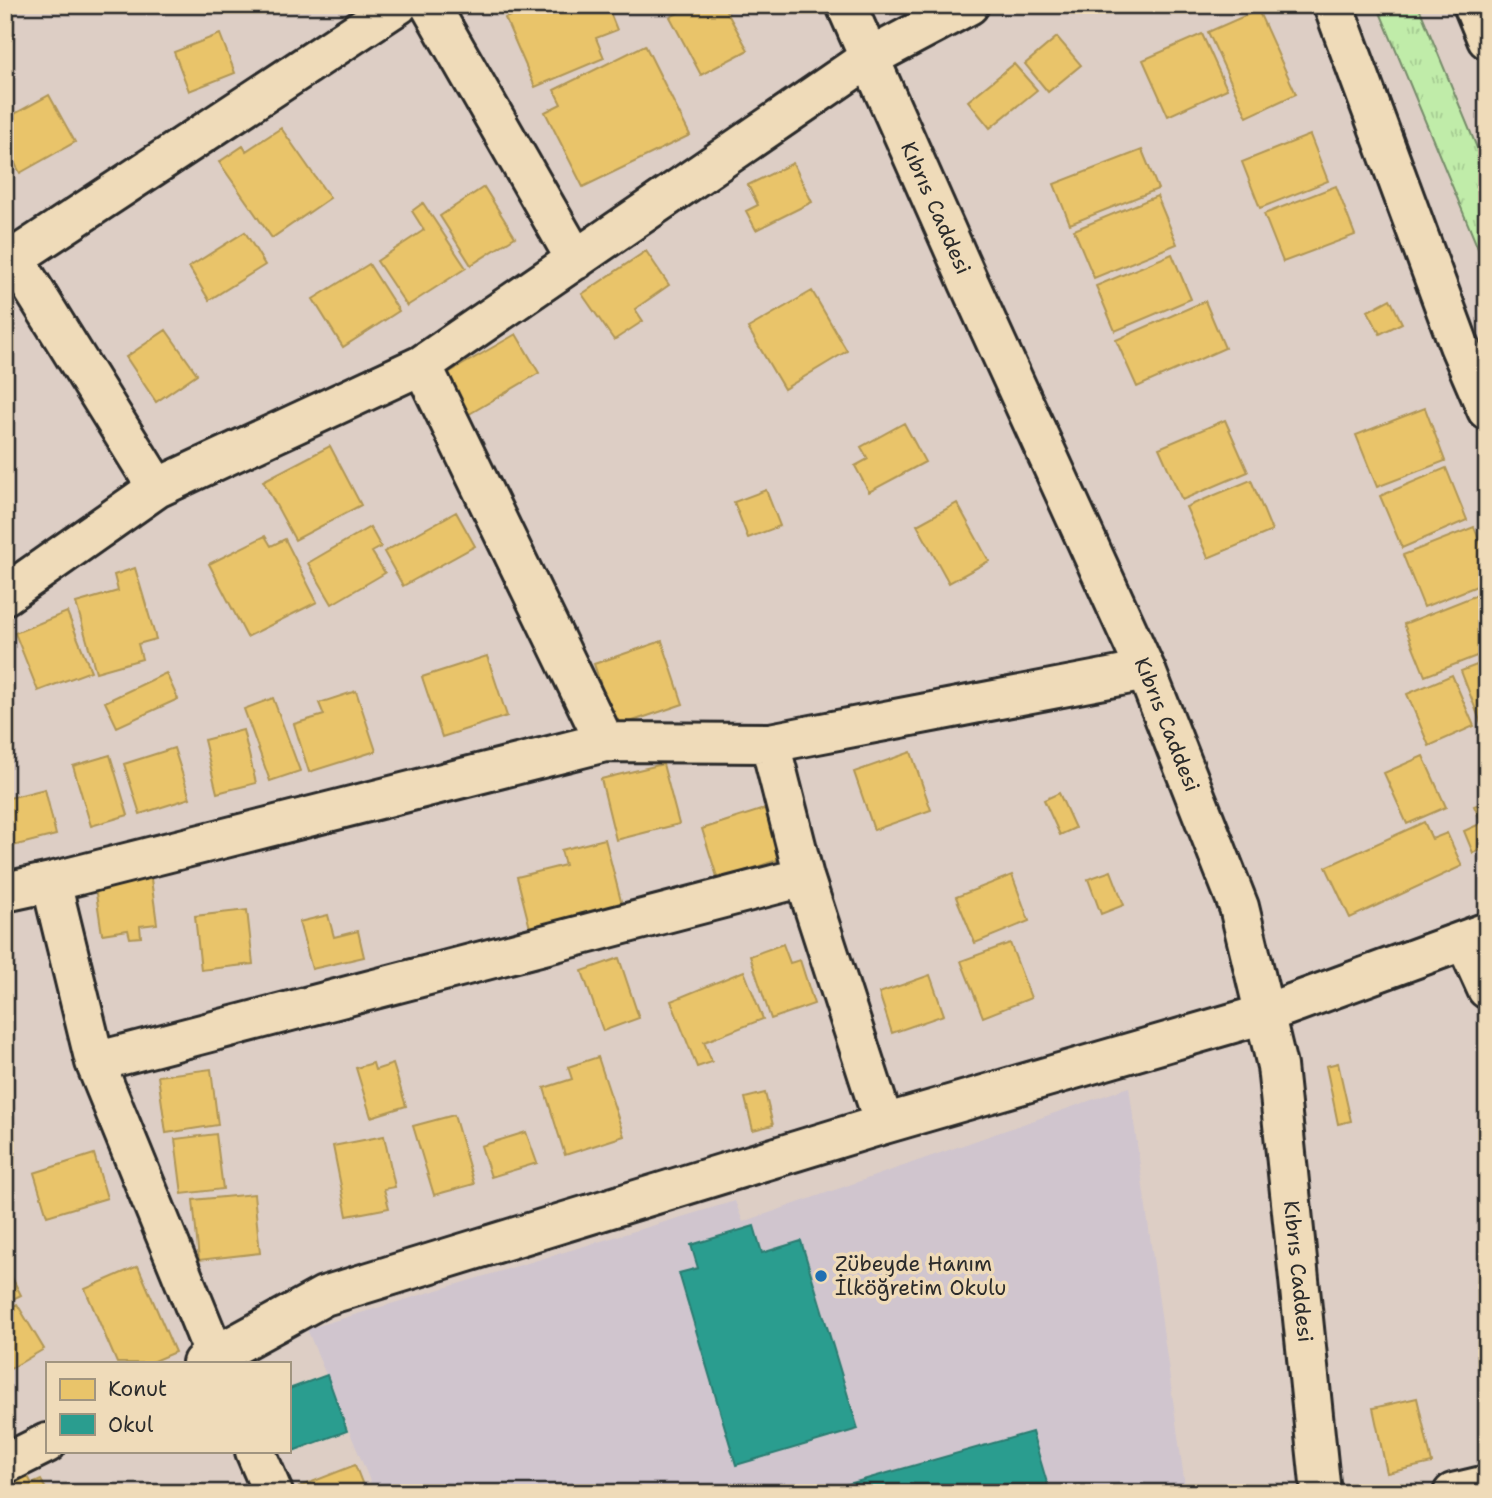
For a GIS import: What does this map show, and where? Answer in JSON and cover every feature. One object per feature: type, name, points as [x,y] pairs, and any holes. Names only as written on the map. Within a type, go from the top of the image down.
[{"type":"street","points":[[157,488],[10,260],[398,5]]},
{"type":"street","points":[[430,5],[576,260]]},
{"type":"street","name":"Kıbrıs Caddesi","points":[[846,5],[1146,671],[1239,907],[1277,1066],[1321,1493]]},
{"type":"street","points":[[5,595],[157,488],[422,365],[869,58],[969,5]]},
{"type":"street","points":[[1332,5],[1459,345],[1487,410]]},
{"type":"street","points":[[1473,5],[1487,39]]},
{"type":"street","points":[[422,365],[605,743]]},
{"type":"street","points":[[5,892],[605,743],[770,743],[1146,671]]},
{"type":"street","points":[[770,743],[804,877],[884,1125]]},
{"type":"street","points":[[95,1062],[804,877]]},
{"type":"street","points":[[51,882],[95,1062],[212,1361],[324,1296],[884,1125],[1264,1014],[1476,937],[1487,989]]},
{"type":"street","points":[[5,1464],[46,1444]]},
{"type":"street","points":[[255,1452],[273,1493]]},
{"type":"street","points":[[1453,1493],[1487,1485]]},
{"type":"shaded area","name":"Zübeyde Hanım İlköğretim Okulu","points":[[1129,1087],[1186,1493],[375,1493],[307,1329],[735,1201],[743,1222]]},
{"type":"green space","points":[[1377,5],[1418,5],[1487,172],[1487,270]]},
{"type":"building: Konut","points":[[529,5],[607,5],[617,30],[596,38],[604,58],[535,87],[505,18],[530,8]]},
{"type":"building: Konut","points":[[693,5],[723,5],[748,50],[701,75],[670,17]]},
{"type":"building: Konut","points":[[1258,10],[1296,94],[1247,117],[1208,32]]},
{"type":"building: Konut","points":[[220,34],[235,73],[189,91],[174,52]]},
{"type":"building: Konut","points":[[1202,34],[1227,89],[1168,116],[1143,60]]},
{"type":"building: Konut","points":[[1057,37],[1081,65],[1048,92],[1025,64]]},
{"type":"building: Konut","points":[[645,45],[690,135],[583,187],[545,112],[561,104],[554,90]]},
{"type":"building: Konut","points":[[1014,64],[1037,90],[990,128],[968,101]]},
{"type":"building: Konut","points":[[49,95],[75,142],[20,173],[5,145],[5,119]]},
{"type":"building: Konut","points":[[281,128],[330,198],[272,238],[219,162],[243,146],[246,151]]},
{"type":"building: Konut","points":[[1310,135],[1328,181],[1260,208],[1242,162]]},
{"type":"building: Konut","points":[[1142,150],[1158,189],[1070,224],[1054,184]]},
{"type":"building: Konut","points":[[793,163],[812,202],[756,230],[746,211],[758,205],[748,185]]},
{"type":"building: Konut","points":[[1336,186],[1355,235],[1283,262],[1264,214]]},
{"type":"building: Konut","points":[[484,187],[515,237],[471,265],[440,216]]},
{"type":"building: Konut","points":[[1157,196],[1177,244],[1094,278],[1074,230]]},
{"type":"building: Konut","points":[[423,203],[466,268],[407,306],[377,261],[424,230],[412,211]]},
{"type":"building: Konut","points":[[245,232],[265,265],[209,300],[189,267]]},
{"type":"building: Konut","points":[[646,251],[669,285],[635,309],[643,321],[614,340],[582,294]]},
{"type":"building: Konut","points":[[1172,254],[1191,299],[1115,331],[1096,286]]},
{"type":"building: Konut","points":[[369,264],[399,311],[343,347],[313,299]]},
{"type":"building: Konut","points":[[812,291],[847,351],[784,389],[748,328]]},
{"type":"building: Konut","points":[[1390,299],[1402,323],[1380,334],[1368,311]]},
{"type":"building: Konut","points":[[1205,301],[1225,348],[1137,387],[1116,340]]},
{"type":"building: Konut","points":[[166,330],[197,374],[156,402],[126,357]]},
{"type":"building: Konut","points":[[516,334],[539,373],[466,416],[443,376]]},
{"type":"building: Konut","points":[[1425,408],[1445,461],[1377,487],[1356,435]]},
{"type":"building: Konut","points":[[1225,420],[1248,472],[1182,500],[1159,448]]},
{"type":"building: Konut","points":[[904,423],[925,462],[869,492],[855,466],[868,459],[861,447]]},
{"type":"building: Konut","points":[[330,446],[361,505],[295,540],[263,481]]},
{"type":"building: Konut","points":[[1446,468],[1467,520],[1402,548],[1380,496]]},
{"type":"building: Konut","points":[[1251,480],[1272,531],[1208,558],[1186,507]]},
{"type":"building: Konut","points":[[766,490],[780,526],[748,538],[734,502]]},
{"type":"building: Konut","points":[[957,503],[989,561],[949,583],[917,525]]},
{"type":"building: Konut","points":[[456,512],[475,546],[403,586],[384,552]]},
{"type":"building: Konut","points":[[370,527],[381,547],[372,552],[385,573],[332,604],[308,563]]},
{"type":"building: Konut","points":[[1474,527],[1487,558],[1487,582],[1424,607],[1403,555]]},
{"type":"building: Konut","points":[[265,536],[271,546],[285,539],[317,602],[247,637],[209,564]]},
{"type":"building: Konut","points":[[135,568],[156,639],[138,644],[142,659],[96,672],[76,603],[118,591],[114,575]]},
{"type":"building: Konut","points":[[1487,591],[1487,652],[1425,676],[1404,624]]},
{"type":"building: Konut","points":[[67,612],[91,671],[38,691],[15,633]]},
{"type":"building: Konut","points":[[662,641],[683,704],[615,727],[594,664]]},
{"type":"building: Konut","points":[[487,656],[507,716],[442,737],[422,677]]},
{"type":"building: Konut","points":[[1487,661],[1487,721],[1481,723],[1461,671]]},
{"type":"building: Konut","points":[[166,673],[178,699],[117,727],[105,702]]},
{"type":"building: Konut","points":[[1452,675],[1474,726],[1429,746],[1407,694]]},
{"type":"building: Konut","points":[[356,691],[376,751],[309,772],[294,724],[324,715],[319,703]]},
{"type":"building: Konut","points":[[273,698],[300,771],[270,781],[244,709]]},
{"type":"building: Konut","points":[[243,730],[256,783],[217,793],[204,740]]},
{"type":"building: Konut","points":[[174,748],[190,798],[140,814],[124,764]]},
{"type":"building: Konut","points":[[911,752],[931,810],[874,830],[854,772]]},
{"type":"building: Konut","points":[[110,755],[128,815],[91,826],[73,766]]},
{"type":"building: Konut","points":[[1423,756],[1446,807],[1407,824],[1384,773]]},
{"type":"building: Konut","points":[[663,764],[679,824],[616,840],[601,779]]},
{"type":"building: Konut","points":[[45,789],[56,835],[5,848],[5,799]]},
{"type":"building: Konut","points":[[1059,793],[1075,828],[1060,835],[1044,800]]},
{"type":"building: Konut","points":[[1487,801],[1487,847],[1473,853],[1464,831],[1482,823],[1474,806]]},
{"type":"building: Konut","points":[[767,808],[783,858],[718,880],[702,829]]},
{"type":"building: Konut","points":[[1424,822],[1432,839],[1447,833],[1462,866],[1350,918],[1326,867]]},
{"type":"building: Konut","points":[[605,839],[622,905],[530,928],[517,877],[565,865],[561,850]]},
{"type":"building: Konut","points":[[1111,871],[1124,905],[1101,914],[1088,879]]},
{"type":"building: Konut","points":[[1012,875],[1029,921],[975,943],[956,897]]},
{"type":"building: Konut","points":[[151,879],[157,924],[140,926],[141,937],[130,938],[128,930],[102,934],[95,887]]},
{"type":"building: Konut","points":[[247,910],[253,964],[201,970],[195,916]]},
{"type":"building: Konut","points":[[328,915],[334,937],[358,931],[364,957],[312,969],[299,922]]},
{"type":"building: Konut","points":[[1010,943],[1031,998],[983,1017],[961,961]]},
{"type":"building: Konut","points":[[783,944],[790,963],[800,960],[814,1004],[771,1019],[750,956]]},
{"type":"building: Konut","points":[[619,958],[639,1018],[603,1031],[582,971]]},
{"type":"building: Konut","points":[[744,971],[763,1019],[704,1042],[712,1062],[697,1067],[671,1001]]},
{"type":"building: Konut","points":[[930,975],[944,1015],[892,1033],[879,993]]},
{"type":"building: Konut","points":[[598,1057],[624,1136],[565,1155],[544,1088],[572,1079],[568,1067]]},
{"type":"building: Konut","points":[[373,1063],[375,1070],[393,1064],[406,1106],[371,1117],[356,1068]]},
{"type":"building: Konut","points":[[1338,1063],[1351,1121],[1338,1124],[1326,1066]]},
{"type":"building: Konut","points":[[211,1069],[218,1125],[166,1133],[158,1076]]},
{"type":"building: Konut","points":[[765,1093],[773,1125],[753,1130],[745,1098]]},
{"type":"building: Konut","points":[[454,1115],[474,1184],[434,1195],[413,1126]]},
{"type":"building: Konut","points":[[526,1132],[537,1163],[491,1177],[481,1146]]},
{"type":"building: Konut","points":[[216,1134],[223,1189],[182,1194],[175,1139]]},
{"type":"building: Konut","points":[[384,1136],[395,1187],[384,1189],[389,1208],[347,1216],[333,1146]]},
{"type":"building: Konut","points":[[94,1154],[107,1198],[47,1216],[34,1173]]},
{"type":"building: Konut","points":[[254,1194],[260,1253],[199,1260],[193,1200]]},
{"type":"building: Konut","points":[[5,1264],[21,1295],[5,1303]]},
{"type":"building: Konut","points":[[138,1266],[175,1352],[151,1362],[117,1362],[85,1289]]},
{"type":"building: Konut","points":[[17,1304],[44,1349],[5,1372],[5,1311]]},
{"type":"building: Konut","points":[[1417,1398],[1432,1463],[1387,1473],[1373,1408]]},
{"type":"building: Konut","points":[[355,1465],[366,1493],[302,1493],[299,1487]]},
{"type":"building: Konut","points":[[24,1469],[32,1484],[41,1480],[48,1493],[5,1493],[5,1478]]},
{"type":"building: Okul","points":[[754,1226],[762,1253],[801,1241],[858,1429],[736,1465],[679,1273],[698,1268],[691,1245]]},
{"type":"building: Okul","points":[[327,1375],[347,1431],[290,1452],[290,1389]]},
{"type":"building: Okul","points":[[1032,1432],[1050,1493],[817,1493]]},
{"type":"place","name":"Zübeyde Hanım İlköğretim Okulu","points":[[821,1276]]}]
